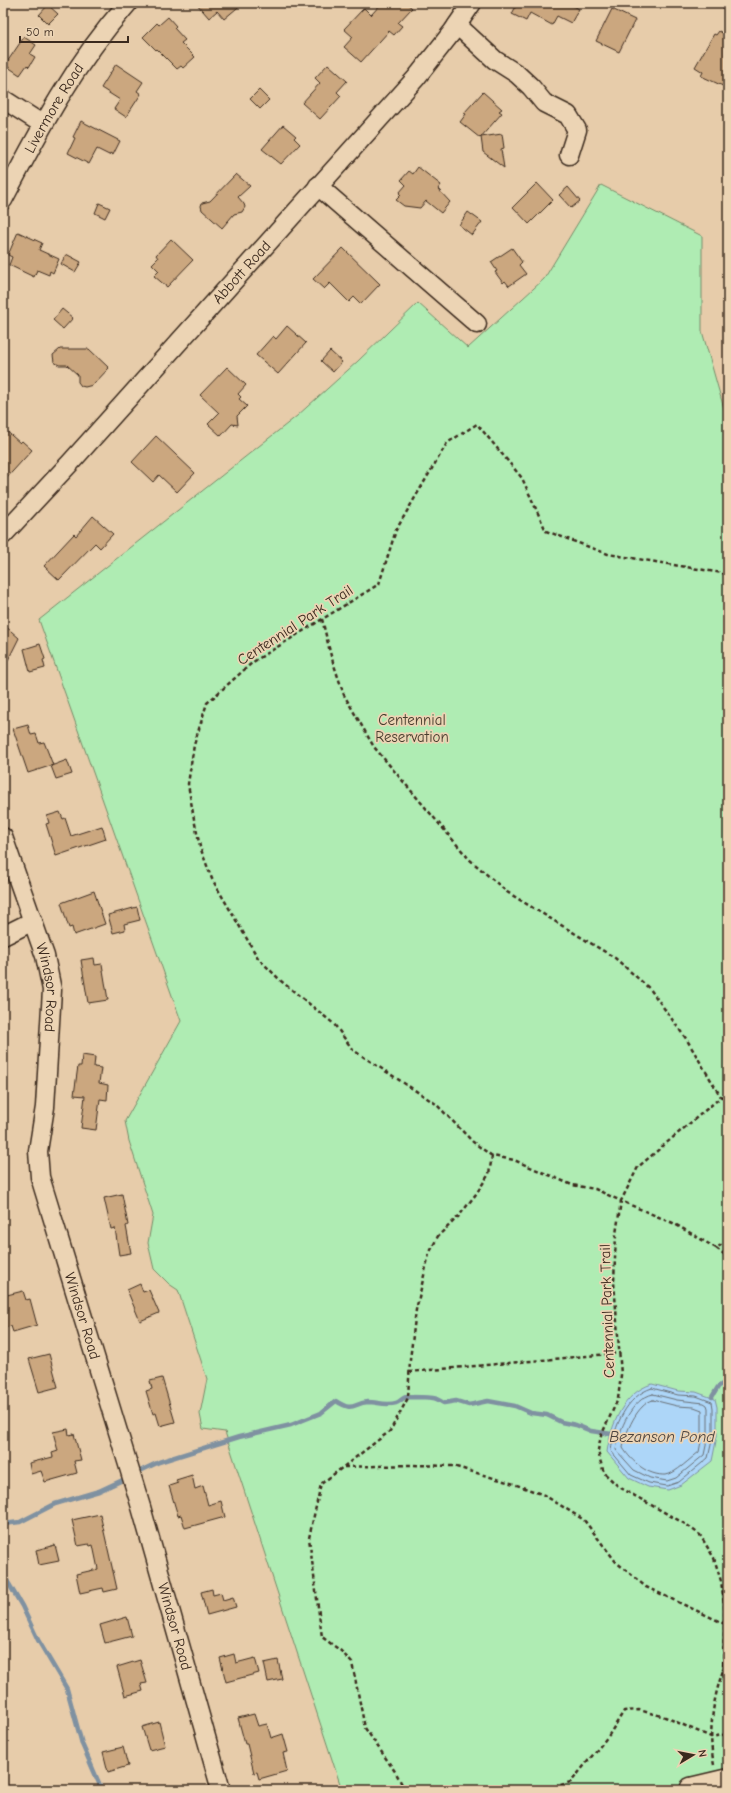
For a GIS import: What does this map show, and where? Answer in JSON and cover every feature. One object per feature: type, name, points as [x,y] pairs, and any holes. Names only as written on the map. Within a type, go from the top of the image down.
[{"type":"street","name":"Livermore Road","points":[[3,200],[42,124],[75,70],[109,24],[128,3]]},
{"type":"street","name":"Abbott Road","points":[[3,535],[71,462],[420,73],[472,3]]},
{"type":"street","points":[[457,25],[495,60],[517,74],[531,86],[544,103],[568,115],[577,130],[569,155]]},
{"type":"street","points":[[3,99],[42,124]]},
{"type":"street","points":[[318,186],[477,324]]},
{"type":"street","name":"Windsor Road","points":[[3,837],[48,968],[52,990],[45,1107],[38,1151],[40,1177],[141,1507],[221,1790]]},
{"type":"street","points":[[3,936],[32,921]]},
{"type":"street","points":[[690,1787],[723,1779]]},
{"type":"path","name":"Centennial Park Trail","points":[[728,574],[608,554],[546,531],[522,478],[477,424],[447,443],[396,530],[379,584],[253,662],[207,703],[194,745],[188,784],[200,847],[212,879],[258,958],[281,980],[334,1024],[353,1050],[436,1104],[473,1142],[492,1156],[514,1160],[572,1185],[595,1189],[673,1223],[716,1248],[728,1257]]},
{"type":"path","points":[[322,619],[331,656],[344,695],[374,747],[469,859],[502,888],[615,958],[650,989],[687,1040],[721,1096]]},
{"type":"path","points":[[621,1201],[638,1167],[721,1096],[728,1096]]},
{"type":"path","points":[[405,1790],[396,1773],[365,1728],[352,1663],[341,1651],[322,1637],[309,1538],[322,1484],[390,1431],[408,1398],[409,1372],[416,1310],[429,1254],[438,1236],[458,1216],[489,1174],[492,1156]]},
{"type":"path","name":"Centennial Park Trail","points":[[621,1201],[616,1234],[614,1282],[621,1375],[618,1398],[601,1436],[598,1450],[604,1473],[619,1487],[687,1525],[700,1535],[714,1558],[722,1581],[725,1624],[723,1669]]},
{"type":"path","points":[[716,1248],[728,1241]]},
{"type":"path","points":[[409,1372],[620,1353]]},
{"type":"path","points":[[344,1467],[411,1465],[453,1466],[514,1484],[544,1495],[584,1520],[616,1562],[646,1587],[725,1624]]},
{"type":"path","points":[[723,1779],[711,1737],[714,1707],[723,1669],[728,1659]]},
{"type":"path","points":[[526,1790],[553,1788],[571,1782],[609,1734],[624,1711],[639,1710],[665,1716],[711,1737],[728,1734]]},
{"type":"green space","name":"Centennial Reservation","points":[[601,185],[702,236],[702,331],[728,423],[728,1790],[342,1790],[225,1432],[203,1429],[200,1414],[207,1379],[178,1290],[169,1284],[154,1269],[148,1243],[153,1215],[129,1141],[125,1121],[181,1021],[39,620],[297,416],[358,361],[418,303],[468,348],[544,279]]},
{"type":"water","name":"Bezanson Pond","points":[[652,1384],[678,1391],[696,1392],[715,1399],[717,1407],[717,1436],[712,1461],[681,1485],[668,1490],[648,1487],[629,1478],[607,1452],[615,1421],[620,1411],[633,1395],[642,1388]]},
{"type":"building","points":[[196,3],[243,3],[224,19],[217,11],[209,18]]},
{"type":"building","points":[[382,3],[406,3],[412,8],[398,23],[402,26],[394,35],[389,31],[361,62],[344,47],[353,37],[344,29],[364,8],[371,15]]},
{"type":"building","points":[[511,3],[568,3],[579,9],[571,23],[557,16],[552,25],[530,13],[526,21],[512,14],[516,6]]},
{"type":"building","points":[[48,5],[58,14],[48,24],[39,15]]},
{"type":"building","points":[[612,9],[635,20],[619,52],[596,41]]},
{"type":"building","points":[[168,17],[176,26],[174,28],[185,40],[181,43],[195,57],[183,68],[181,66],[177,69],[143,37],[157,23],[159,25]]},
{"type":"building","points":[[719,31],[728,36],[728,84],[724,82],[723,86],[701,76],[703,72],[695,67],[714,34],[716,35]]},
{"type":"building","points":[[24,37],[36,45],[30,54],[35,57],[29,67],[27,65],[20,75],[5,65]]},
{"type":"building","points":[[116,64],[143,82],[137,91],[141,94],[126,117],[114,109],[120,100],[101,88]]},
{"type":"building","points":[[328,64],[347,81],[337,92],[341,96],[320,119],[302,103],[320,83],[315,78]]},
{"type":"building","points":[[259,90],[269,100],[260,109],[250,99]]},
{"type":"building","points":[[483,92],[502,109],[499,111],[502,113],[480,138],[460,122],[466,114],[464,113]]},
{"type":"building","points":[[81,121],[120,141],[113,155],[110,153],[109,155],[97,149],[89,164],[68,153],[75,138],[73,137]]},
{"type":"building","points":[[283,125],[296,136],[294,138],[300,144],[281,164],[262,149]]},
{"type":"building","points":[[502,134],[504,148],[501,149],[504,168],[483,152],[481,137]]},
{"type":"building","points":[[418,167],[441,185],[438,189],[450,202],[441,213],[426,201],[420,208],[404,206],[396,200],[401,195],[399,193],[406,185],[401,180],[409,171],[413,174]]},
{"type":"building","points":[[236,174],[250,186],[238,197],[245,207],[242,212],[234,214],[222,228],[202,210],[201,206],[202,203],[210,201]]},
{"type":"building","points":[[537,183],[553,200],[529,224],[513,207]]},
{"type":"building","points":[[568,187],[580,201],[571,208],[559,195]]},
{"type":"building","points":[[99,203],[110,208],[105,218],[95,213]]},
{"type":"building","points":[[468,212],[482,222],[472,235],[459,225]]},
{"type":"building","points":[[18,232],[42,243],[39,250],[59,259],[53,273],[50,271],[49,275],[37,270],[34,277],[9,265],[12,257],[8,255]]},
{"type":"building","points":[[171,239],[193,260],[167,287],[154,276],[159,271],[152,264],[158,258],[156,255]]},
{"type":"building","points":[[343,248],[380,284],[361,304],[354,297],[349,302],[330,283],[324,289],[313,279]]},
{"type":"building","points":[[512,248],[522,262],[519,265],[526,274],[509,286],[505,281],[503,283],[495,272],[497,271],[491,262]]},
{"type":"building","points":[[66,254],[81,262],[75,272],[61,264]]},
{"type":"building","points":[[62,309],[73,318],[63,329],[53,320]]},
{"type":"building","points":[[287,326],[306,343],[278,374],[256,355],[273,336],[276,339]]},
{"type":"building","points":[[60,349],[89,349],[109,368],[93,385],[85,387],[81,386],[78,382],[78,375],[67,365],[59,365],[54,362],[53,355]]},
{"type":"building","points":[[330,351],[342,362],[333,372],[321,361]]},
{"type":"building","points":[[227,367],[246,385],[238,394],[241,397],[239,399],[247,406],[237,416],[238,425],[232,424],[221,436],[208,424],[219,413],[200,395]]},
{"type":"building","points":[[3,428],[20,443],[22,441],[32,450],[3,482]]},
{"type":"building","points":[[156,436],[195,473],[177,492],[159,475],[153,482],[132,462]]},
{"type":"building","points":[[93,516],[113,534],[100,548],[95,543],[59,580],[44,566],[74,534],[76,536]]},
{"type":"building","points":[[3,624],[19,638],[3,670]]},
{"type":"building","points":[[40,644],[45,659],[43,660],[45,668],[30,672],[24,649]]},
{"type":"building","points":[[28,725],[31,735],[36,734],[39,743],[44,742],[53,765],[28,773],[13,729]]},
{"type":"building","points":[[67,760],[72,774],[56,779],[51,766]]},
{"type":"building","points":[[60,812],[63,819],[65,818],[71,836],[102,826],[106,839],[56,856],[46,824],[49,823],[47,816]]},
{"type":"building","points":[[94,891],[105,924],[74,935],[72,927],[69,928],[61,903]]},
{"type":"building","points":[[137,907],[140,920],[124,924],[125,930],[113,933],[108,915]]},
{"type":"building","points":[[94,958],[95,965],[102,964],[108,1000],[88,1003],[81,960]]},
{"type":"building","points":[[82,1055],[95,1057],[94,1067],[101,1068],[99,1083],[108,1085],[107,1100],[100,1099],[96,1130],[81,1128],[85,1096],[74,1095],[78,1066],[81,1066]]},
{"type":"building","points":[[122,1194],[128,1225],[126,1226],[131,1253],[119,1255],[115,1228],[111,1229],[104,1198]]},
{"type":"building","points":[[140,1284],[143,1292],[149,1290],[159,1313],[140,1321],[127,1290]]},
{"type":"building","points":[[23,1291],[26,1300],[30,1299],[37,1325],[13,1332],[11,1326],[3,1328],[3,1311],[7,1310],[3,1296]]},
{"type":"building","points":[[49,1354],[58,1387],[39,1392],[29,1359]]},
{"type":"building","points":[[162,1378],[175,1422],[160,1426],[156,1413],[153,1414],[146,1391],[152,1389],[150,1381]]},
{"type":"building","points":[[68,1429],[69,1435],[74,1434],[81,1460],[74,1461],[77,1473],[45,1482],[41,1471],[31,1474],[29,1463],[53,1457],[52,1453],[58,1451],[53,1432]]},
{"type":"building","points":[[192,1475],[195,1489],[203,1486],[208,1505],[221,1501],[225,1517],[185,1528],[181,1515],[178,1516],[169,1486],[178,1483],[176,1480]]},
{"type":"building","points":[[100,1514],[117,1589],[104,1592],[103,1588],[80,1593],[76,1574],[98,1569],[93,1545],[90,1546],[89,1544],[78,1546],[72,1520]]},
{"type":"building","points":[[55,1545],[59,1561],[39,1565],[36,1550]]},
{"type":"building","points":[[212,1589],[213,1595],[221,1593],[223,1600],[233,1597],[236,1607],[207,1615],[201,1592]]},
{"type":"building","points":[[127,1617],[132,1636],[105,1643],[100,1625]]},
{"type":"building","points":[[234,1654],[236,1663],[255,1658],[259,1673],[226,1682],[220,1658]]},
{"type":"building","points":[[140,1660],[147,1683],[141,1684],[143,1691],[125,1696],[117,1667]]},
{"type":"building","points":[[278,1660],[282,1679],[268,1682],[264,1663]]},
{"type":"building","points":[[254,1714],[258,1726],[267,1724],[271,1738],[283,1734],[288,1752],[283,1753],[287,1771],[259,1779],[257,1772],[254,1773],[247,1744],[245,1744],[238,1718]]},
{"type":"building","points":[[159,1722],[165,1746],[149,1750],[142,1727]]},
{"type":"building","points":[[123,1747],[128,1766],[108,1772],[103,1752]]},
{"type":"waterway","points":[[712,1397],[718,1387],[728,1380]]},
{"type":"waterway","points":[[136,1473],[159,1462],[239,1437],[291,1425],[321,1413],[336,1401],[342,1405],[350,1407],[368,1402],[392,1404],[406,1397],[431,1398],[444,1403],[456,1401],[469,1405],[488,1401],[515,1406],[531,1413],[547,1415],[561,1422],[576,1425],[591,1431],[612,1434]]},
{"type":"waterway","points":[[3,1524],[20,1522],[55,1504],[99,1491],[127,1478]]},
{"type":"waterway","points":[[3,1574],[22,1606],[38,1640],[67,1689],[82,1744],[102,1790]]}]
